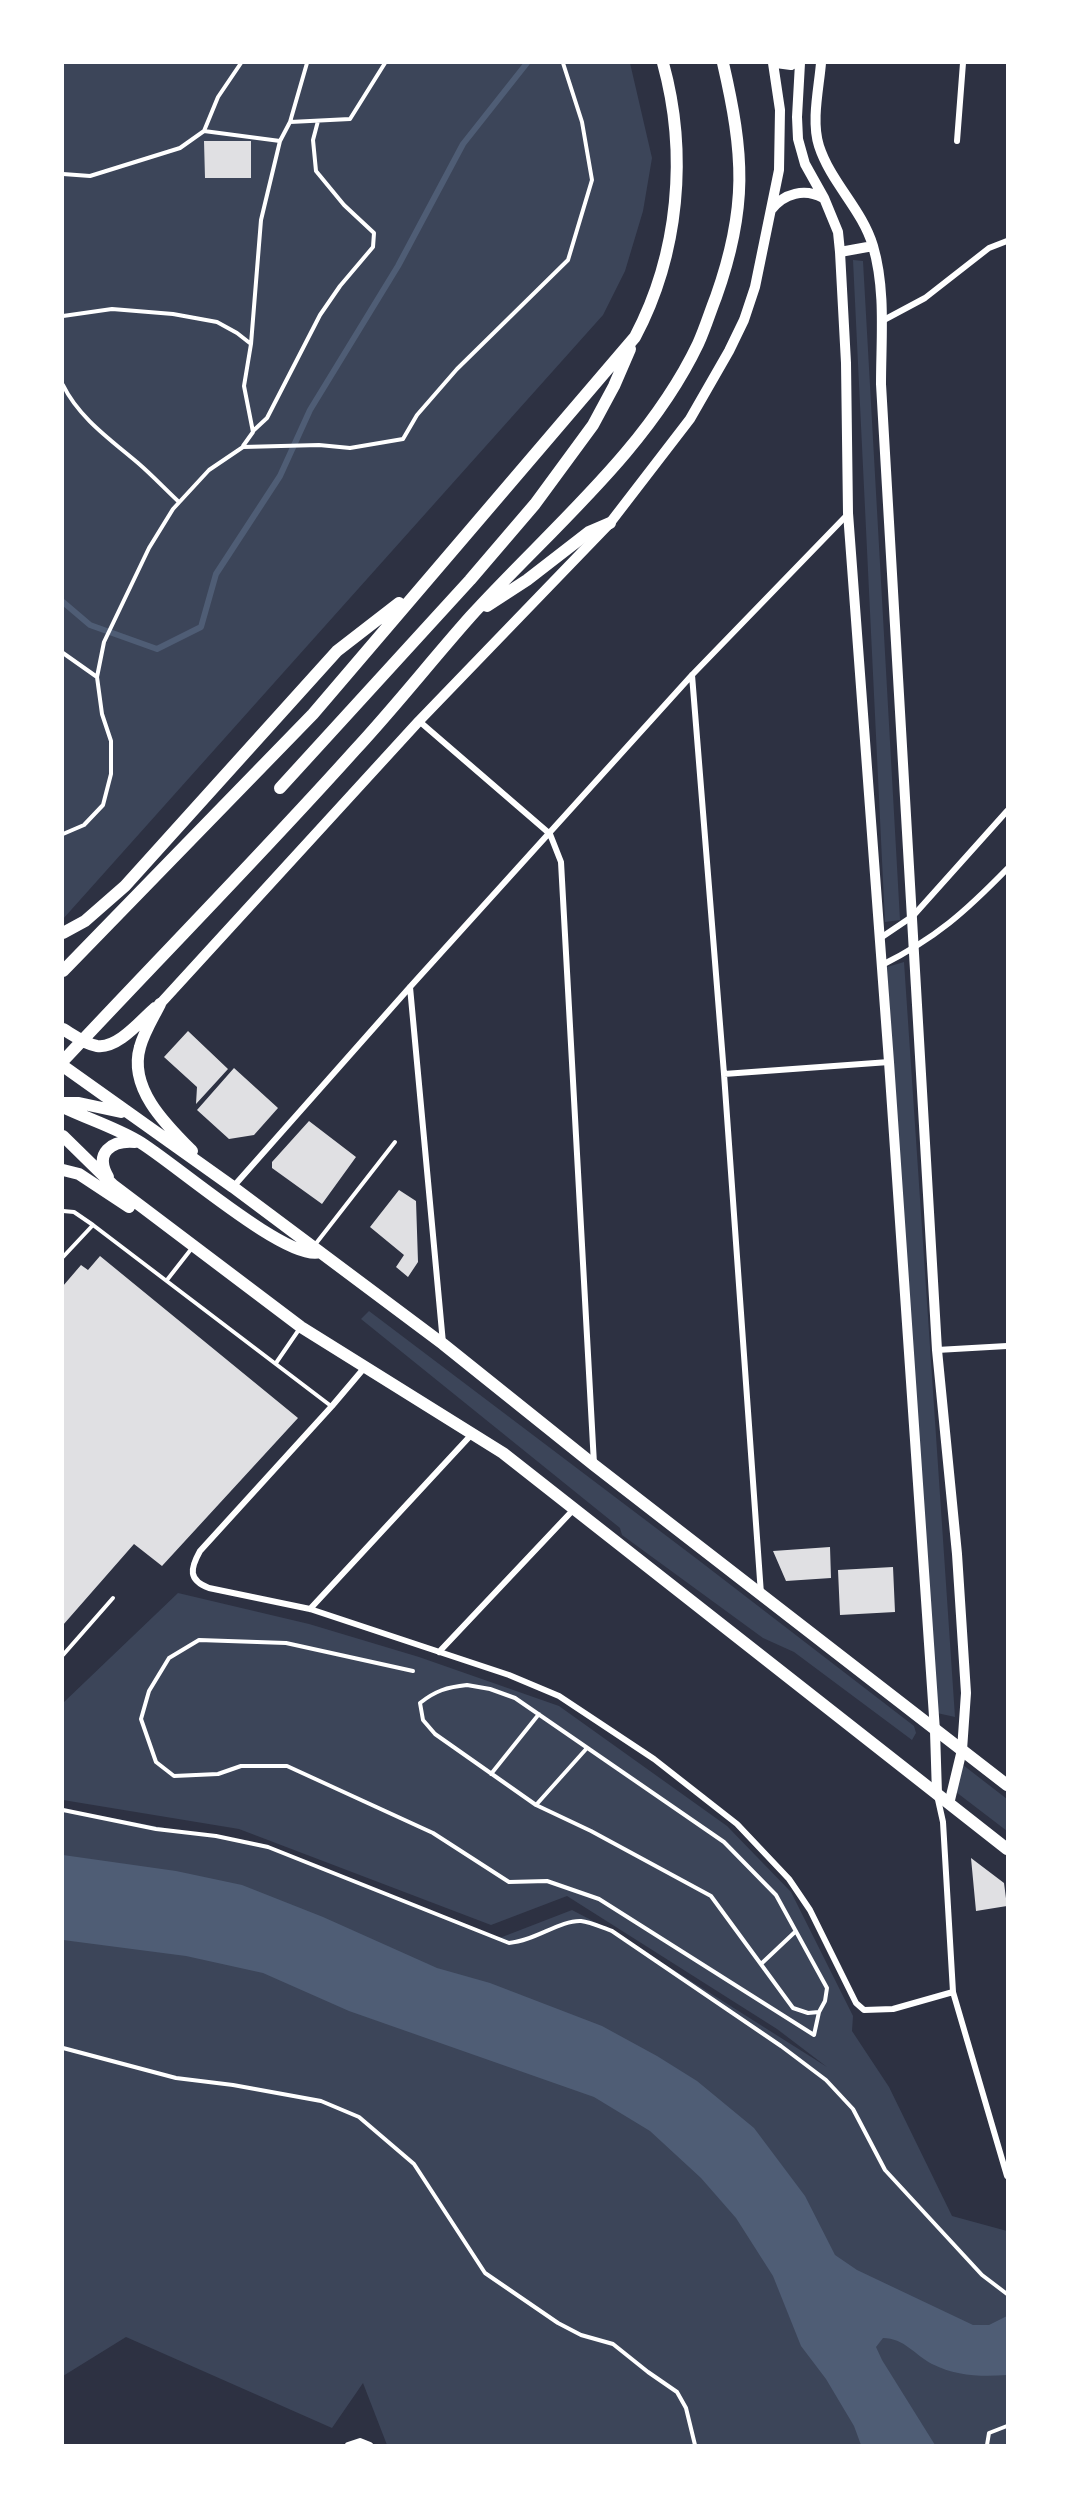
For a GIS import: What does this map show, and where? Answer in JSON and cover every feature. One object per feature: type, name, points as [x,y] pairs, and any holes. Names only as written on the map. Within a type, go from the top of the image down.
[{"type":"main road","points":[[280,788],[535,504],[593,425],[614,386],[650,309],[660,280],[676,196],[675,115],[663,63]]},
{"type":"main road","points":[[723,63],[739,145],[741,182],[739,216],[720,285],[699,342],[672,394],[634,444],[471,617],[356,749],[65,1066],[128,1114],[233,1186],[443,1344],[760,1595],[1007,1785]]},
{"type":"main road","points":[[63,971],[313,714],[635,337]]},
{"type":"main road","points":[[471,617],[526,580],[590,532],[610,523]]},
{"type":"main road","points":[[64,933],[85,921],[125,886],[337,651],[417,590]]},
{"type":"main road","points":[[63,1029],[89,1044],[107,1046],[122,1037],[160,1004]]},
{"type":"main road","points":[[160,1004],[140,1047],[138,1075],[144,1091],[159,1115],[212,1172]]},
{"type":"main road","points":[[63,1105],[79,1103],[128,1114]]},
{"type":"main road","points":[[63,1105],[139,1142],[264,1231],[301,1250],[314,1254],[317,1249]]},
{"type":"main road","points":[[63,1136],[113,1185],[300,1327],[503,1453],[1007,1849]]},
{"type":"main road","points":[[113,1185],[103,1168],[105,1154],[116,1143],[139,1142]]},
{"type":"main road","points":[[63,1170],[79,1174],[155,1223],[174,1232]]},
{"type":"street","points":[[160,1004],[419,722],[610,523],[690,419],[729,351],[744,320],[755,287],[779,170],[780,110],[774,63],[790,65],[795,63]]},
{"type":"street","points":[[800,63],[798,139],[805,164],[824,198],[838,232],[840,252],[846,363],[848,513],[890,1062],[935,1731],[937,1794],[943,1822],[953,1992],[1007,2176]]},
{"type":"street","points":[[821,63],[816,126],[818,144],[832,174],[860,213],[873,246],[878,266],[882,321],[881,384],[937,1350],[957,1554],[966,1693],[962,1750],[950,1804],[943,1822]]},
{"type":"street","points":[[957,141],[963,63]]},
{"type":"street","points":[[771,210],[776,203],[796,193],[813,192],[824,198]]},
{"type":"street","points":[[882,321],[925,298],[989,248],[1007,241]]},
{"type":"street","points":[[840,252],[873,246]]},
{"type":"street","points":[[233,1186],[692,675],[848,513]]},
{"type":"street","points":[[692,675],[724,1074],[760,1595]]},
{"type":"street","points":[[419,722],[550,834],[561,862],[594,1465]]},
{"type":"street","points":[[879,939],[913,916],[1007,811]]},
{"type":"street","points":[[881,966],[915,949],[950,924],[1007,869]]},
{"type":"street","points":[[410,987],[443,1344]]},
{"type":"street","points":[[724,1074],[890,1062]]},
{"type":"street","points":[[937,1350],[1007,1346]]},
{"type":"street","points":[[365,1367],[200,1551],[193,1570],[194,1578],[209,1588],[310,1609],[559,1695],[654,1759],[737,1824],[789,1879],[800,1894],[856,2002],[864,2010],[892,2009],[953,1992]]},
{"type":"street","points":[[310,1609],[472,1434]]},
{"type":"street","points":[[439,1652],[574,1509]]},
{"type":"street","points":[[348,2445],[360,2441],[370,2445]]},
{"type":"lane","points":[[317,1249],[395,1142]]},
{"type":"lane","points":[[63,1211],[74,1212],[93,1225],[332,1406]]},
{"type":"lane","points":[[63,1257],[93,1225]]},
{"type":"lane","points":[[167,1280],[193,1248]]},
{"type":"lane","points":[[276,1364],[300,1327]]},
{"type":"lane","points":[[63,1655],[113,1598]]},
{"type":"lane","points":[[63,1650],[69,1648]]},
{"type":"path","points":[[63,174],[90,176],[180,148],[204,130],[218,97],[241,63]]},
{"type":"path","points":[[253,432],[244,386],[251,344],[261,220],[280,141],[290,122],[307,63]]},
{"type":"path","points":[[290,122],[350,119],[384,63]]},
{"type":"path","points":[[243,447],[308,445],[350,448],[403,439],[417,414],[457,369],[568,260],[592,180],[582,122],[563,63]]},
{"type":"path","points":[[63,834],[84,825],[103,805],[111,774],[111,741],[102,714],[97,677],[104,642],[149,548],[179,502],[209,470],[243,447],[253,432],[267,418],[320,315],[340,286],[373,247],[374,233],[344,205],[316,171],[314,140],[318,121]]},
{"type":"path","points":[[204,130],[280,141]]},
{"type":"path","points":[[63,316],[112,309],[173,314],[217,322],[251,344]]},
{"type":"path","points":[[63,385],[67,394],[98,430],[140,464],[179,502]]},
{"type":"path","points":[[63,653],[97,677]]},
{"type":"path","points":[[413,1671],[286,1643],[199,1641],[169,1658],[150,1691],[141,1719],[156,1762],[174,1776],[218,1774],[241,1766],[287,1766],[433,1833],[509,1882],[547,1881],[599,1899],[814,2035],[819,2012],[825,2001],[826,1988],[776,1895],[724,1842],[515,1698],[490,1689],[467,1685],[448,1686],[431,1694],[420,1703],[423,1720],[435,1734],[536,1805],[591,1831],[711,1896],[793,2008],[808,2013],[819,2012]]},
{"type":"path","points":[[491,1774],[539,1714]]},
{"type":"path","points":[[536,1805],[587,1748]]},
{"type":"path","points":[[63,1810],[156,1829],[216,1836],[268,1847],[509,1942],[524,1942],[563,1925],[581,1921],[612,1931],[781,2046],[826,2080],[853,2109],[885,2170],[981,2275],[1007,2294]]},
{"type":"path","points":[[761,1964],[796,1931]]},
{"type":"path","points":[[63,2048],[176,2078],[233,2085],[321,2101],[359,2117],[414,2164],[485,2274],[558,2323],[581,2335],[613,2344],[677,2392],[686,2408],[695,2445]]},
{"type":"path","points":[[987,2445],[989,2433],[1007,2426]]},
{"type":"shaded area","points":[[63,63],[630,63],[652,158],[643,211],[625,271],[603,315],[63,919]]},
{"type":"shaded area","points":[[853,260],[863,261],[900,920],[885,922]]},
{"type":"shaded area","points":[[904,962],[955,1717],[937,1713],[887,967]]},
{"type":"shaded area","points":[[369,1311],[914,1726],[916,1733],[912,1740],[794,1652],[763,1638],[622,1535],[620,1528],[361,1319]]},
{"type":"shaded area","points":[[178,1593],[309,1624],[419,1657],[559,1706],[727,1826],[791,1892],[853,2016],[852,2031],[889,2087],[952,2216],[1007,2231],[1007,2445],[387,2445],[363,2383],[332,2428],[126,2337],[63,2376],[63,1809],[268,1847],[497,1939],[572,1910],[612,1931],[827,2067],[777,2029],[567,1896],[491,1925],[239,1829],[63,1800],[63,1703]]},
{"type":"shaded area","points":[[963,1765],[1007,1799],[1007,1831],[956,1792]]},
{"type":"shaded area","points":[[63,1855],[176,1871],[242,1885],[323,1917],[437,1968],[490,1983],[602,2026],[657,2056],[697,2081],[754,2128],[805,2196],[835,2255],[857,2270],[973,2325],[989,2325],[1007,2316],[1007,2375],[978,2376],[950,2371],[932,2364],[897,2341],[883,2338],[876,2347],[882,2360],[935,2445],[861,2445],[854,2426],[826,2379],[801,2346],[773,2276],[736,2218],[701,2178],[650,2131],[594,2097],[349,2011],[263,1973],[186,1956],[63,1940]]},
{"type":"building","points":[[204,141],[251,141],[251,178],[205,178]]},
{"type":"building","points":[[188,1031],[228,1069],[196,1104],[197,1087],[164,1057]]},
{"type":"building","points":[[234,1068],[278,1108],[254,1135],[229,1139],[197,1110]]},
{"type":"building","points":[[309,1121],[356,1157],[322,1204],[272,1168],[272,1162]]},
{"type":"building","points":[[399,1190],[416,1201],[418,1262],[408,1277],[396,1267],[404,1255],[370,1227]]},
{"type":"building","points":[[100,1256],[298,1418],[162,1566],[134,1544],[63,1625],[63,1286],[81,1265],[88,1270]]},
{"type":"building","points":[[830,1547],[831,1578],[786,1581],[773,1551]]},
{"type":"building","points":[[893,1567],[895,1612],[840,1615],[838,1570]]},
{"type":"building","points":[[971,1858],[1004,1883],[1007,1906],[976,1911]]},
{"type":"waterway","points":[[63,602],[90,625],[157,649],[201,627],[216,574],[280,476],[310,410],[398,266],[463,144],[527,63]]}]
